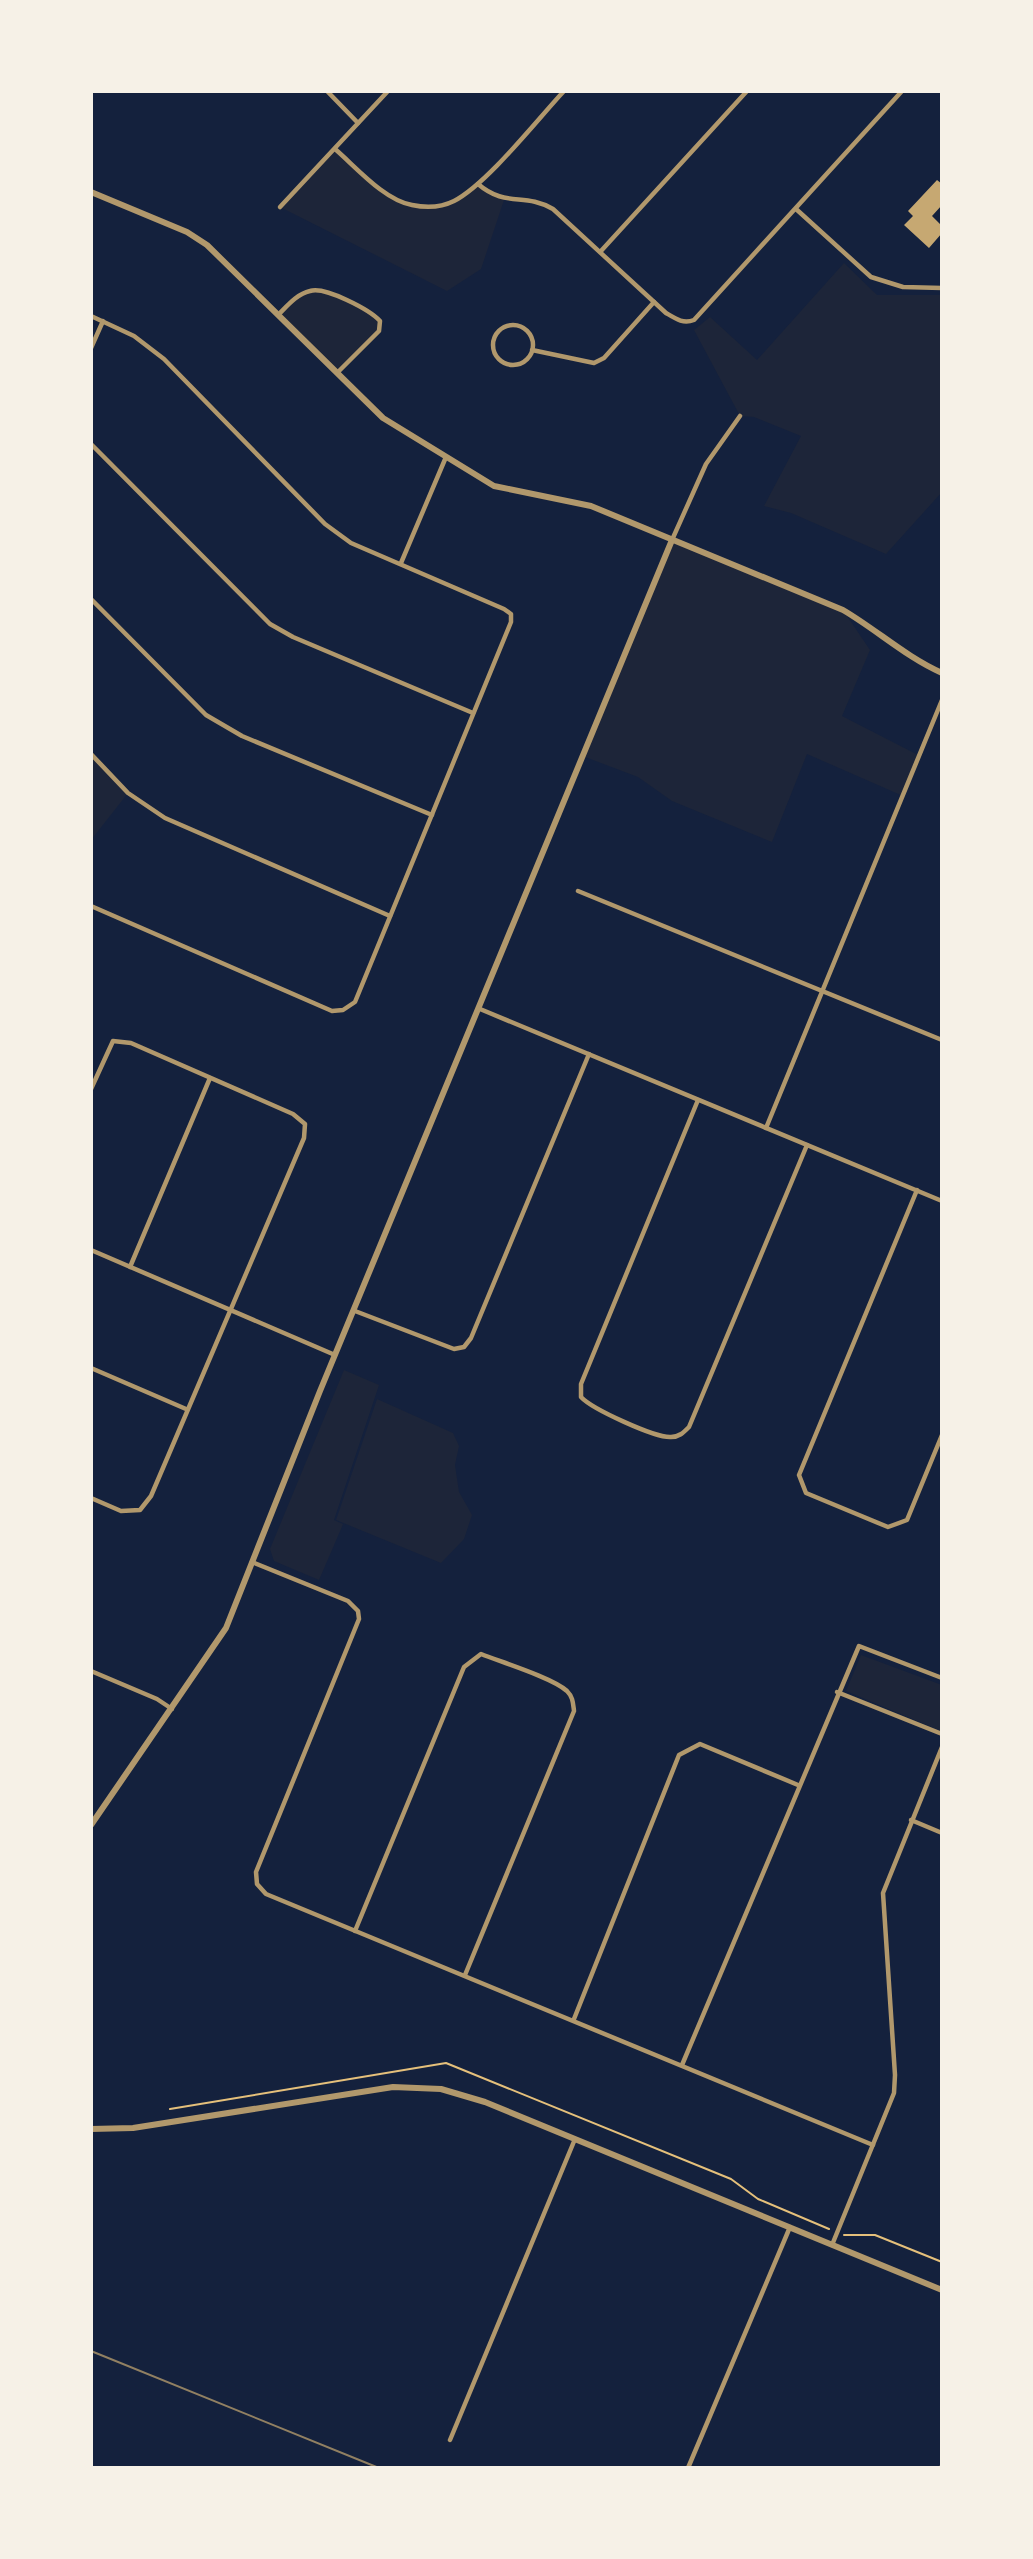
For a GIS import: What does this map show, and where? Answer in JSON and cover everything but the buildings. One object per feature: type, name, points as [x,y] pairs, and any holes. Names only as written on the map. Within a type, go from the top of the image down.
[{"type":"street","points":[[327,91],[358,123]]},
{"type":"street","points":[[280,207],[388,91]]},
{"type":"street","points":[[335,149],[388,194],[411,205],[433,207],[452,202],[478,184],[564,91]]},
{"type":"street","points":[[601,251],[747,91]]},
{"type":"street","points":[[478,184],[504,200],[540,201],[601,251],[654,302],[680,321],[694,320],[902,91]]},
{"type":"street","points":[[91,192],[187,232],[207,245],[383,418],[494,486],[591,506],[843,610],[879,631],[918,662],[942,673]]},
{"type":"street","points":[[796,209],[871,277],[903,288],[942,288]]},
{"type":"street","points":[[279,314],[299,295],[312,289],[323,290],[372,313],[380,321],[379,331],[337,373]]},
{"type":"street","points":[[532,350],[594,363],[604,358],[654,302]]},
{"type":"street","points":[[91,316],[134,336],[164,359],[325,524],[351,543],[511,614],[511,622],[355,1002],[343,1010],[332,1011],[91,906]]},
{"type":"street","points":[[91,348],[103,321]]},
{"type":"street","points":[[519,326],[529,334],[532,350],[523,363],[510,365],[495,354],[494,341],[506,327],[519,326]]},
{"type":"street","points":[[91,1825],[226,1628],[335,1355],[672,540],[706,464],[740,416]]},
{"type":"street","points":[[91,444],[270,624],[293,637],[472,713]]},
{"type":"street","points":[[401,563],[446,457]]},
{"type":"street","points":[[91,599],[206,715],[242,736],[432,815]]},
{"type":"street","points":[[766,1128],[942,700]]},
{"type":"street","points":[[91,754],[128,793],[165,818],[390,916]]},
{"type":"street","points":[[578,891],[942,1040]]},
{"type":"street","points":[[480,1009],[942,1201]]},
{"type":"street","points":[[91,1089],[113,1041],[131,1043],[293,1114],[305,1124],[304,1138],[151,1496],[140,1510],[121,1511],[91,1498]]},
{"type":"street","points":[[355,1311],[454,1349],[464,1347],[589,1054]]},
{"type":"street","points":[[130,1267],[210,1078]]},
{"type":"street","points":[[698,1100],[581,1384],[581,1397],[588,1405],[628,1422],[667,1438],[680,1436],[689,1427],[807,1145]]},
{"type":"street","points":[[916,1190],[799,1475],[800,1482],[806,1493],[826,1502],[888,1527],[897,1525],[907,1520],[942,1435]]},
{"type":"street","points":[[91,1250],[335,1355]]},
{"type":"street","points":[[91,1368],[186,1409]]},
{"type":"street","points":[[252,1562],[348,1601],[358,1611],[359,1619],[256,1872],[257,1884],[266,1894],[574,2019],[873,2145]]},
{"type":"street","points":[[682,2065],[837,1692],[859,1646],[942,1678]]},
{"type":"street","points":[[355,1931],[464,1667],[481,1654],[518,1668],[566,1689],[573,1699],[574,1711],[465,1975]]},
{"type":"street","points":[[91,1671],[157,1699],[172,1710]]},
{"type":"street","points":[[837,1692],[942,1734]]},
{"type":"street","points":[[574,2019],[679,1755],[700,1744],[798,1785]]},
{"type":"street","points":[[832,2245],[894,2093],[883,1893],[942,1747]]},
{"type":"street","points":[[911,1820],[942,1833]]},
{"type":"street","points":[[91,2129],[133,2128],[358,2091],[411,2087],[469,2096],[942,2290]]},
{"type":"street","points":[[450,2440],[576,2139]]},
{"type":"street","points":[[688,2468],[790,2227]]},
{"type":"path","points":[[170,2109],[450,2064],[731,2179],[758,2199],[826,2227]]},
{"type":"path","points":[[849,2237],[874,2235],[942,2262]]},
{"type":"shaded area","points":[[335,149],[387,193],[418,206],[434,207],[451,202],[478,184],[504,200],[481,269],[447,291],[280,207]]},
{"type":"shaded area","points":[[844,263],[877,295],[942,295],[942,492],[886,554],[791,513],[764,506],[801,436],[754,417],[740,416],[694,330],[710,317],[757,360]]},
{"type":"shaded area","points":[[323,291],[372,313],[380,321],[379,331],[337,373],[279,314],[299,295]]},
{"type":"shaded area","points":[[672,540],[843,610],[870,650],[842,716],[918,755],[903,796],[807,754],[772,842],[672,801],[638,777],[585,757]]},
{"type":"shaded area","points":[[91,755],[128,793],[91,840]]},
{"type":"shaded area","points":[[344,1370],[379,1385],[334,1520],[343,1524],[319,1580],[274,1561],[270,1549]]},
{"type":"shaded area","points":[[377,1399],[453,1433],[459,1446],[455,1465],[459,1492],[472,1515],[464,1539],[441,1563],[336,1520]]},
{"type":"shaded area","points":[[861,1655],[942,1685],[941,1731],[846,1691]]},
{"type":"tram line","points":[[91,2351],[379,2468]]}]
